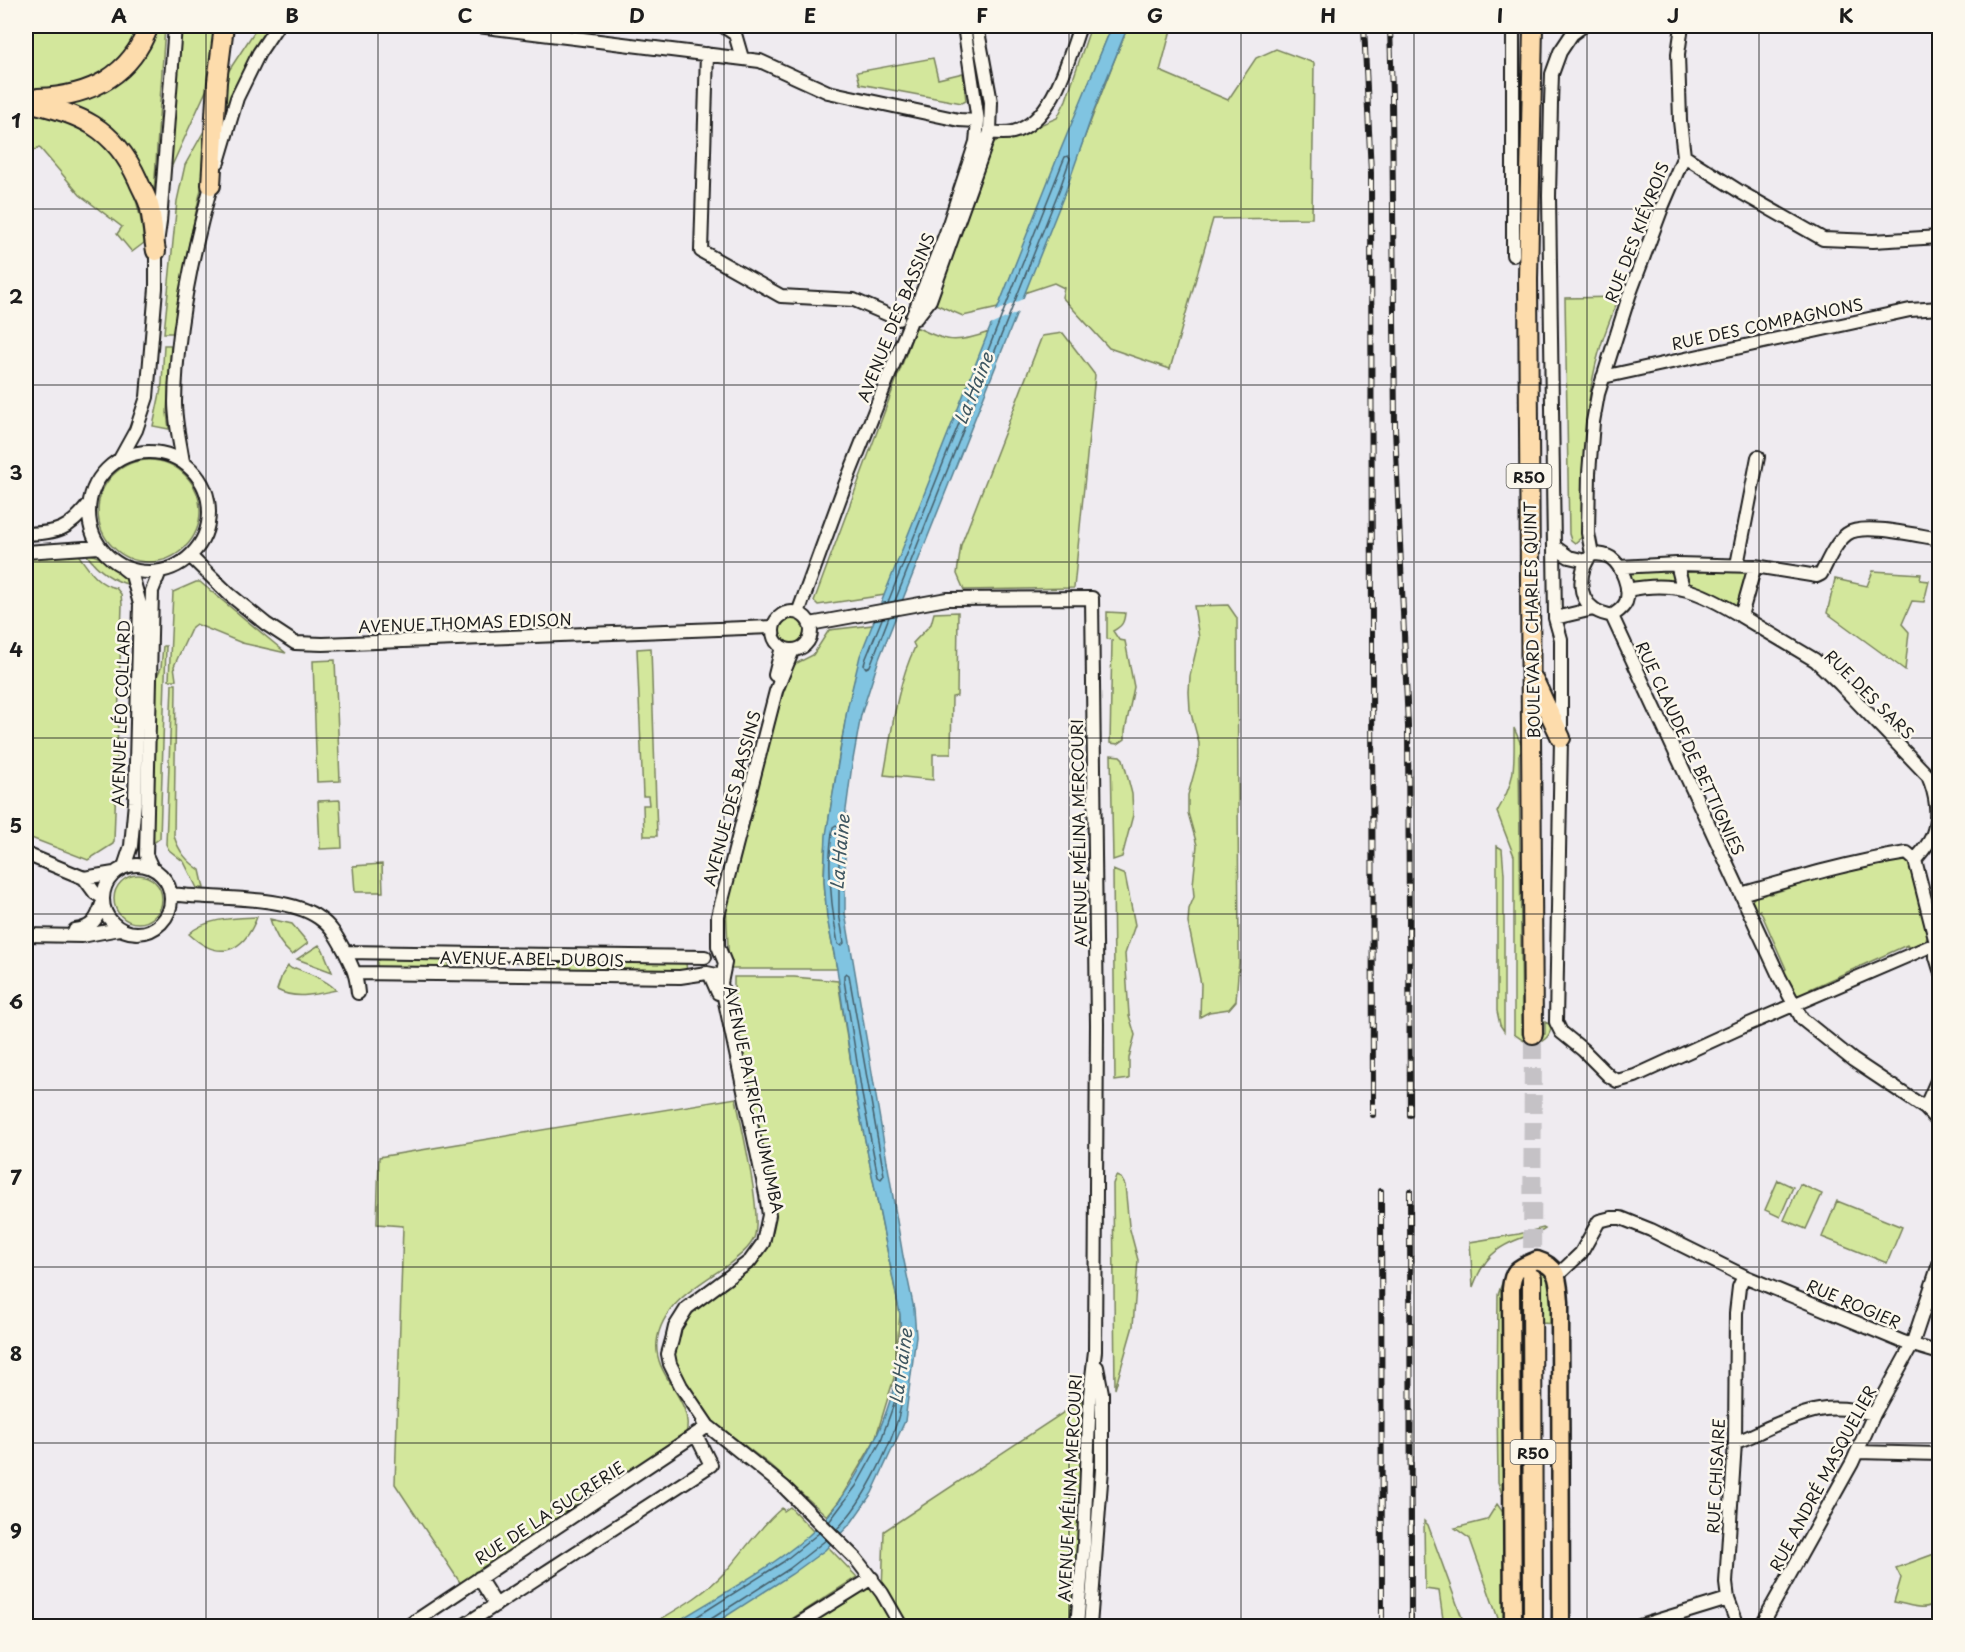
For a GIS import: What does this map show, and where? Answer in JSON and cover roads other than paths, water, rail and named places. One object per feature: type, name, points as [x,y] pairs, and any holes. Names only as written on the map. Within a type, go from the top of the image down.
[{"type":"highway","points":[[26,100],[63,97],[104,82],[122,68],[138,48],[149,26]]},
{"type":"highway","points":[[211,185],[217,82],[224,26]]},
{"type":"highway","points":[[1523,26],[1520,236],[1521,253],[1528,279]]},
{"type":"highway","name":"BOULEVARD CHARLES QUINT","points":[[1533,26],[1528,279],[1533,1034]]},
{"type":"highway","points":[[26,100],[89,122],[112,140],[132,168],[149,205],[156,251]]},
{"type":"highway","points":[[1530,673],[1561,738]]},
{"type":"highway","name":"R50","points":[[1532,1278],[1533,1626]]},
{"type":"main road","points":[[1513,1626],[1512,1276],[1518,1268],[1537,1260],[1547,1263],[1558,1275],[1561,1318],[1561,1626]]},
{"type":"street","points":[[120,459],[136,430],[147,397],[156,288],[156,251],[175,26]]},
{"type":"street","points":[[183,462],[175,404],[179,343],[186,300],[211,185],[237,98],[259,53],[277,26]]},
{"type":"street","points":[[478,26],[760,61],[828,92],[958,120],[978,121]]},
{"type":"street","points":[[723,26],[735,34],[742,58]]},
{"type":"street","name":"AVENUE DES BASSINS","points":[[798,613],[843,490],[943,242],[976,142],[978,121],[964,26]]},
{"type":"street","points":[[911,323],[930,300],[990,132],[991,102],[977,26]]},
{"type":"street","points":[[990,132],[1010,133],[1038,118],[1049,104],[1080,26]]},
{"type":"street","points":[[1513,26],[1513,255]]},
{"type":"street","name":"BOULEVARD CHARLES QUINT","points":[[1583,26],[1572,34],[1560,52],[1552,74],[1551,103],[1549,196],[1555,618],[1561,639],[1556,1022],[1561,1032],[1608,1076],[1617,1081],[1635,1076],[1794,1004]]},
{"type":"street","name":"RUE DES KIÉVROIS","points":[[1589,557],[1589,473],[1593,422],[1603,377],[1629,296],[1684,156],[1678,54],[1682,26]]},
{"type":"street","points":[[707,54],[701,251],[781,296],[854,300],[898,319]]},
{"type":"street","points":[[1684,156],[1742,193],[1823,239],[1873,241],[1940,237]]},
{"type":"street","name":"RUE DES COMPAGNONS","points":[[1603,377],[1910,310],[1940,308]]},
{"type":"street","points":[[136,453],[168,454],[183,462],[201,481],[207,494],[209,507],[205,534],[199,546],[176,566],[160,571],[132,570],[119,565],[99,547],[92,534],[89,504],[92,490],[99,478],[108,467],[136,453]]},
{"type":"street","points":[[1737,565],[1758,457]]},
{"type":"street","points":[[26,534],[62,530],[78,519],[89,504]]},
{"type":"street","points":[[1619,567],[1677,564],[1737,565],[1816,576],[1821,574],[1846,535],[1852,531],[1866,529],[1940,539]]},
{"type":"street","points":[[26,552],[99,547]]},
{"type":"street","points":[[1555,547],[1569,557],[1589,557],[1610,558],[1619,567],[1627,590],[1626,602],[1612,616],[1593,609],[1582,592],[1582,573],[1589,557]]},
{"type":"street","name":"AVENUE THOMAS EDISON","points":[[190,556],[248,611],[295,643],[323,644],[773,627]]},
{"type":"street","points":[[1677,564],[1683,588]]},
{"type":"street","name":"AVENUE LÉO COLLARD","points":[[119,565],[132,575],[140,604],[135,802],[131,846],[119,870]]},
{"type":"street","points":[[1741,616],[1755,566]]},
{"type":"street","name":"AVENUE LÉO COLLARD","points":[[152,868],[146,855],[152,591],[160,571]]},
{"type":"street","name":"RUE DES SARS","points":[[1627,590],[1662,585],[1683,588],[1721,604],[1815,660],[1928,776],[1934,790]]},
{"type":"street","name":"AVENUE MÉLINA MERCOURI","points":[[810,624],[947,599],[1092,598],[1096,1014],[1095,1351],[1090,1395],[1084,1544],[1077,1626]]},
{"type":"street","points":[[1555,618],[1593,609]]},
{"type":"street","points":[[787,649],[774,639],[774,622],[782,614],[793,611],[803,615],[810,624]]},
{"type":"street","name":"RUE CLAUDE DE BETTIGNIES","points":[[1612,616],[1741,894],[1802,1019],[1858,1063],[1925,1108],[1940,1124]]},
{"type":"street","name":"AVENUE DES BASSINS","points":[[787,649],[799,649],[808,641],[810,624]]},
{"type":"street","name":"AVENUE DES BASSINS","points":[[703,956],[712,948],[713,914],[734,822],[787,649]]},
{"type":"street","name":"AVENUE DES BASSINS","points":[[722,957],[718,946],[718,916],[787,649]]},
{"type":"street","points":[[1915,860],[1932,837],[1938,809],[1934,790],[1940,768]]},
{"type":"street","points":[[1741,894],[1818,871],[1867,859],[1907,853],[1915,860],[1938,943],[1936,957],[1940,970]]},
{"type":"street","points":[[26,854],[84,878],[102,901],[105,914],[111,923],[129,933],[139,934],[158,927],[169,911],[171,894],[162,876],[152,868],[133,865],[84,878]]},
{"type":"street","points":[[26,929],[75,930],[88,927],[97,920],[104,887],[119,870]]},
{"type":"street","points":[[171,894],[267,902],[298,907],[322,920],[335,933],[356,973],[358,993]]},
{"type":"street","points":[[26,935],[82,936],[120,929]]},
{"type":"street","points":[[1794,1004],[1938,943]]},
{"type":"street","name":"AVENUE ABEL DUBOIS","points":[[345,952],[703,956]]},
{"type":"street","points":[[716,954],[722,957],[725,963],[723,970],[717,975],[709,974],[703,967],[703,956],[716,954]]},
{"type":"street","name":"AVENUE PATRICE LUMUMBA","points":[[708,1426],[681,1386],[670,1364],[668,1354],[673,1334],[687,1308],[755,1256],[766,1236],[769,1215],[721,983],[723,970]]},
{"type":"street","name":"AVENUE ABEL DUBOIS","points":[[356,973],[680,977],[709,974]]},
{"type":"street","name":"AVENUE PATRICE LUMUMBA","points":[[709,974],[716,984],[718,993],[764,1215],[763,1229],[755,1248],[747,1257],[683,1305],[666,1335],[663,1350],[665,1364],[670,1378],[696,1417],[768,1472],[843,1546],[872,1578],[901,1626]]},
{"type":"street","points":[[1925,1108],[1940,1074]]},
{"type":"street","name":"RUE ROGIER","points":[[1558,1275],[1581,1253],[1599,1221],[1621,1218],[1651,1230],[1744,1276],[1912,1345],[1940,1353]]},
{"type":"street","name":"RUE ANDRÉ MASQUELIER","points":[[1761,1626],[1857,1452],[1874,1414],[1912,1345],[1940,1261]]},
{"type":"street","name":"RUE CHISAIRE","points":[[1738,1626],[1728,1599],[1726,1583],[1735,1442],[1735,1326],[1739,1287],[1744,1276]]},
{"type":"street","name":"AVENUE MÉLINA MERCOURI","points":[[1090,1626],[1102,1469],[1102,1393],[1095,1351]]},
{"type":"street","points":[[1735,1442],[1786,1420],[1822,1408],[1853,1409],[1874,1414]]},
{"type":"street","name":"RUE DE LA SUCRERIE","points":[[408,1626],[708,1426]]},
{"type":"street","points":[[463,1626],[711,1465],[696,1435]]},
{"type":"street","points":[[1857,1452],[1940,1454]]},
{"type":"street","points":[[479,1578],[496,1605]]},
{"type":"street","points":[[795,1626],[872,1578]]},
{"type":"street","points":[[1640,1626],[1728,1599]]},
{"type":"water","name":"La Haine","points":[[1112,26],[1128,26],[1094,110],[1066,190],[879,659],[861,715],[852,765],[845,817],[845,913],[914,1309],[916,1336],[905,1421],[872,1493],[851,1523],[825,1550],[711,1626],[670,1626],[776,1561],[822,1522],[850,1486],[862,1465],[890,1401],[899,1357],[900,1314],[856,1095],[827,918],[824,880],[826,835],[847,710],[860,656],[1056,161]]},
{"type":"tunnel","points":[[1532,1275],[1533,1034]]},
{"type":"railway","points":[[1364,26],[1371,173],[1373,1115]]},
{"type":"railway","points":[[1390,26],[1395,428],[1408,726],[1410,1115]]},
{"type":"railway","points":[[1381,1191],[1382,1626]]},
{"type":"railway","points":[[1410,1191],[1411,1626]]}]
